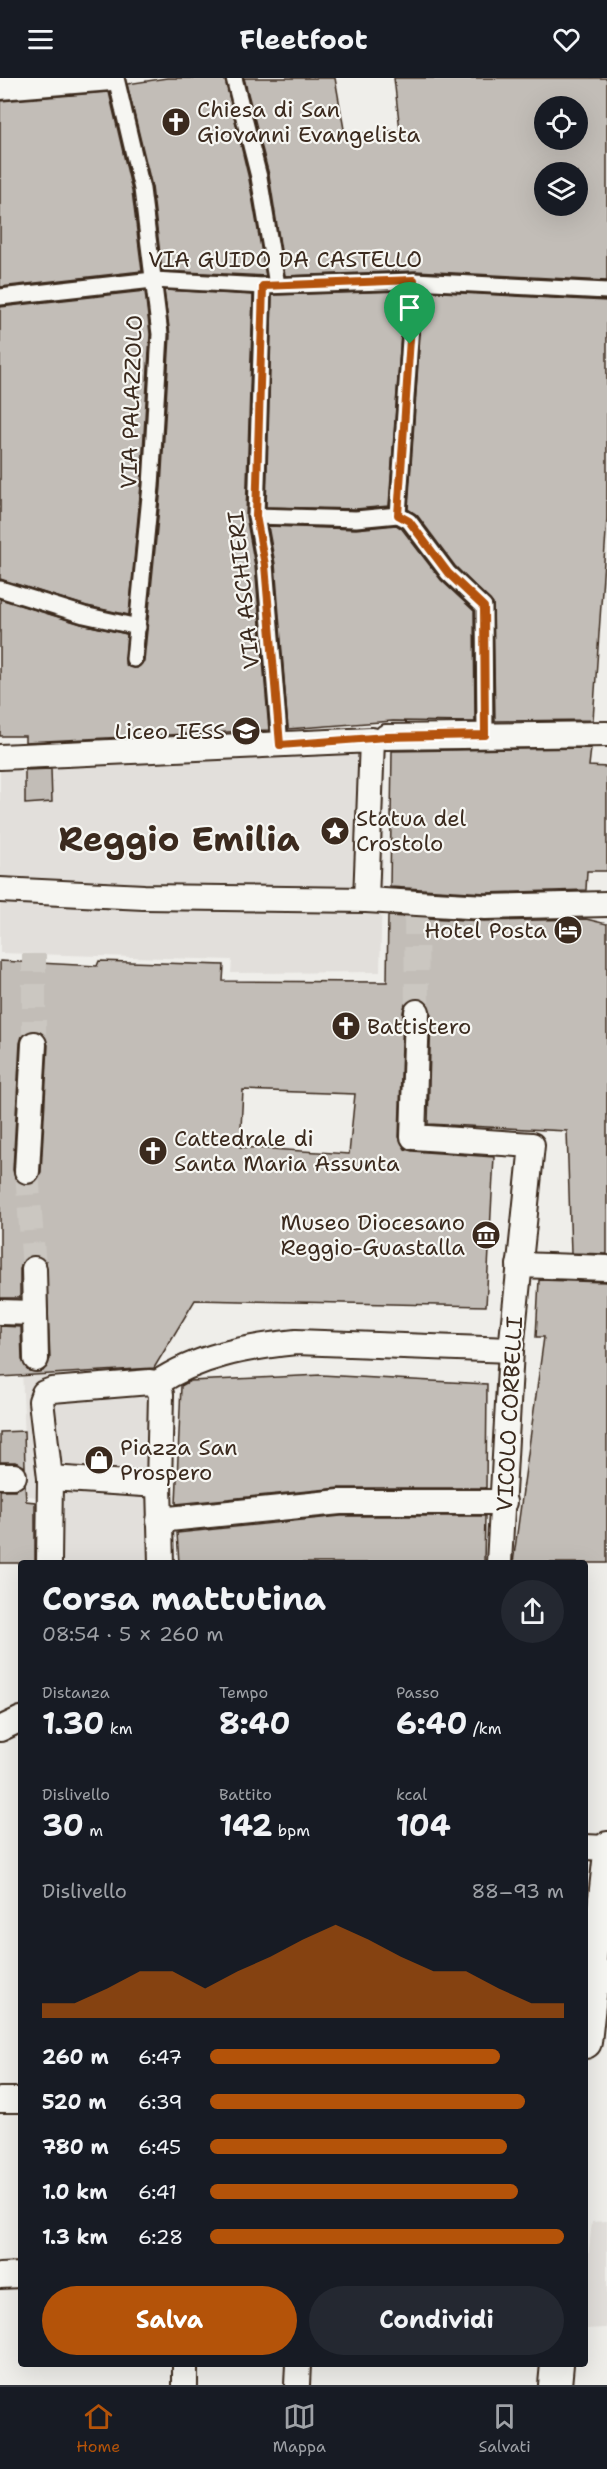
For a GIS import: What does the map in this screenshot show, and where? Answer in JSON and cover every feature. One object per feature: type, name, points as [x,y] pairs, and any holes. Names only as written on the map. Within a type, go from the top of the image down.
[{"type":"street","points":[[0,87],[111,78]]},
{"type":"street","points":[[0,757],[135,745],[280,745],[485,735],[607,734]]},
{"type":"street","points":[[366,900],[379,739]]},
{"type":"street","points":[[0,890],[144,897],[366,900],[414,908],[607,904]]},
{"type":"street","name":"VICOLO CORBELLI","points":[[417,1012],[414,1137],[532,1145],[511,1350],[499,1560]]},
{"type":"street","points":[[27,1171],[34,1044]]},
{"type":"street","points":[[519,1265],[607,1268]]},
{"type":"street","points":[[33,1269],[36,1359]]},
{"type":"street","points":[[0,1312],[35,1313]]},
{"type":"street","points":[[49,1560],[50,1478],[41,1401],[44,1393],[52,1390],[147,1382],[156,1384],[176,1371],[226,1354],[261,1346],[296,1342],[511,1350]]},
{"type":"street","points":[[156,1384],[160,1394],[161,1560]]},
{"type":"street","points":[[50,1478],[159,1485]]},
{"type":"street","points":[[159,1520],[339,1502],[504,1502]]},
{"type":"street","points":[[0,1730],[18,1721]]},
{"type":"street","points":[[588,2029],[600,1977],[607,1844]]},
{"type":"street","points":[[588,1847],[606,1848]]},
{"type":"street","points":[[0,2100],[18,2100]]},
{"type":"street","points":[[0,2276],[18,2275]]},
{"type":"street","points":[[185,2367],[185,2385]]},
{"type":"street","points":[[297,2385],[298,2367]]},
{"type":"street","points":[[555,2385],[557,2367]]},
{"type":"lane","name":"VIA PALAZZOLO","points":[[116,78],[142,189],[160,334],[151,486],[134,659]]},
{"type":"lane","name":"VIA ASCHIERI","points":[[234,78],[259,177],[270,286],[256,516],[268,588],[280,745]]},
{"type":"lane","name":"VIA GUIDO DA CASTELLO","points":[[0,297],[153,280],[270,286],[414,280],[607,291]]},
{"type":"lane","points":[[398,515],[414,280]]},
{"type":"lane","points":[[256,516],[356,519],[398,515],[409,521],[448,573],[484,607],[485,735]]},
{"type":"lane","points":[[0,589],[84,615],[138,627]]},
{"type":"shaded area","points":[[386,737],[380,972],[231,973],[232,960],[0,953],[0,744]]},
{"type":"shaded area","name":"Piazza San Prospero","points":[[29,1361],[45,1364],[49,1369],[49,1380],[176,1371],[168,1519],[171,1560],[38,1560],[42,1498],[23,1495],[17,1490],[14,1480],[19,1469],[26,1463],[22,1370]]},
{"type":"shaded area","points":[[607,2221],[607,2328],[588,2329],[588,2258],[592,2222]]},
{"type":"building","points":[[167,78],[225,78],[249,179],[266,276],[162,271],[152,187],[127,84]]},
{"type":"building","points":[[244,78],[335,78],[345,135],[400,130],[394,78],[607,78],[607,281],[415,271],[285,276],[269,175]]},
{"type":"building","points":[[109,92],[132,191],[142,271],[0,287],[0,101]]},
{"type":"building","points":[[164,290],[253,295],[246,516],[255,566],[269,730],[25,742],[25,736],[0,736],[0,599],[81,624],[127,634],[125,664],[137,668],[144,661],[161,487],[170,335]]},
{"type":"building","points":[[145,291],[150,334],[141,485],[129,615],[87,606],[0,579],[0,307]]},
{"type":"building","points":[[404,291],[389,506],[356,509],[266,507],[272,295]]},
{"type":"building","points":[[423,291],[607,301],[607,518],[593,720],[495,721],[493,604],[455,566],[417,515],[408,509]]},
{"type":"building","points":[[396,525],[402,529],[441,580],[474,611],[475,722],[393,721],[288,729],[275,564],[268,526],[356,529]]},
{"type":"building","points":[[591,748],[589,766],[607,767],[607,871],[587,871],[586,890],[485,893],[390,887],[392,751]]},
{"type":"building","points":[[51,769],[52,802],[25,804],[25,770]]},
{"type":"building","points":[[388,916],[484,921],[586,919],[607,924],[607,1254],[571,1253],[567,1131],[428,1124],[431,1012],[425,1000],[417,998],[405,1004],[403,1012],[399,1137],[405,1149],[412,1151],[494,1157],[486,1306],[195,1300],[154,1368],[0,1377],[0,1326],[21,1327],[22,1360],[29,1371],[43,1371],[50,1359],[46,1261],[34,1255],[26,1257],[20,1269],[20,1298],[0,1298],[0,961],[97,966],[99,961],[224,965],[223,981],[387,982]],"holes":[[[34,1030],[42,1032],[48,1045],[41,1172],[34,1183],[26,1185],[15,1178],[13,1170],[20,1043],[22,1036]],[[243,1090],[355,1094],[349,1154],[240,1147]]]},
{"type":"building","points":[[539,1280],[607,1282],[607,1563],[588,1563],[588,1560],[513,1560],[544,1337],[536,1337]]},
{"type":"building","points":[[321,1375],[487,1384],[486,1488],[339,1488],[176,1504],[181,1386],[190,1381]]},
{"type":"building","points":[[24,1431],[25,1467],[15,1462],[0,1462],[0,1432]]},
{"type":"building","points":[[25,1484],[26,1501],[35,1502],[35,1560],[0,1563],[0,1490],[15,1490]]},
{"type":"building","points":[[341,1516],[485,1516],[484,1560],[179,1560],[177,1533]]},
{"type":"tunnel","points":[[416,911],[417,1012]]},
{"type":"tunnel","points":[[34,954],[34,1044]]},
{"type":"tunnel","points":[[27,1171],[34,1269]]},
{"type":"place","name":"Chiesa di San Giovanni Evangelista","points":[[176,122]]},
{"type":"place","name":"Liceo IESS","points":[[246,731]]},
{"type":"place","name":"Statua del Crostolo","points":[[335,831]]},
{"type":"place","name":"Hotel Posta","points":[[568,930]]},
{"type":"place","name":"Battistero","points":[[346,1026]]},
{"type":"place","name":"Cattedrale di Santa Maria Assunta","points":[[153,1151]]},
{"type":"place","name":"Museo Diocesano Reggio-Guastalla","points":[[486,1235]]},
{"type":"place","name":"Piazza San Prospero","points":[[99,1460]]},
{"type":"district","name":"Reggio Emilia","points":[[179,839]]},
{"type":"route","points":[[414,280],[410,344],[398,515],[409,521],[448,573],[484,607],[485,735],[386,737],[372,740],[280,745],[265,565],[256,516],[263,286],[414,280]]}]
